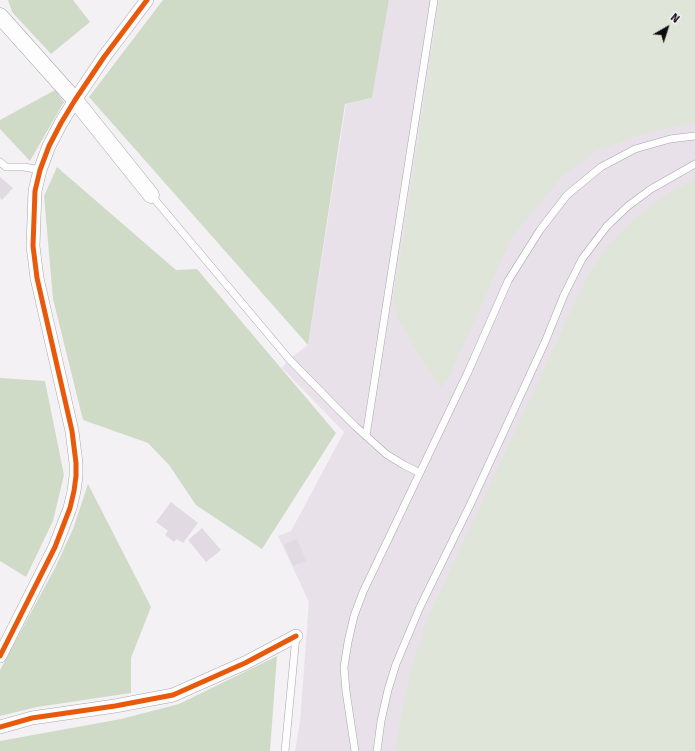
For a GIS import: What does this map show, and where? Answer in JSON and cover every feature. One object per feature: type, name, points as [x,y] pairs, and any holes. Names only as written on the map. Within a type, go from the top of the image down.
[{"type":"street","points":[[0,656],[55,547],[70,508],[76,476],[72,431],[37,278],[33,246],[35,191],[40,170],[49,146],[75,100],[104,57],[147,0]]},
{"type":"street","points":[[0,16],[75,100],[151,195]]},
{"type":"street","points":[[0,727],[32,718],[115,706],[173,695],[245,663],[296,636]]},
{"type":"lane","points":[[366,436],[434,0]]},
{"type":"lane","points":[[355,751],[344,667],[354,616],[363,592],[468,372],[508,281],[540,230],[567,195],[601,167],[635,149],[670,139],[695,136]]},
{"type":"lane","points":[[0,162],[6,167],[24,167],[40,170]]},
{"type":"lane","points":[[377,751],[381,721],[388,690],[399,657],[420,607],[471,503],[542,349],[564,295],[582,259],[607,226],[628,206],[651,189],[695,164]]},
{"type":"lane","points":[[151,195],[289,359],[334,405],[386,454],[420,473]]},
{"type":"lane","points":[[285,751],[296,636]]},
{"type":"shaded area","points":[[389,0],[695,0],[695,751],[295,751],[300,722],[309,602],[278,536],[291,531],[344,432],[282,368],[289,359],[308,345],[346,104],[372,98]]},
{"type":"shaded area","points":[[440,0],[695,0],[695,123],[644,134],[596,151],[562,177],[511,239],[449,377],[442,388],[435,381],[398,319],[394,304],[394,291]]},
{"type":"shaded area","points":[[695,179],[695,751],[396,751],[409,676],[427,620],[586,279],[603,252],[634,219],[670,192]]},
{"type":"green space","points":[[8,0],[73,0],[90,22],[51,54],[12,12]]},
{"type":"green space","points":[[163,0],[389,0],[372,98],[345,104],[308,345],[89,97]]},
{"type":"green space","points":[[55,90],[64,102],[30,161],[0,129],[0,120]]},
{"type":"green space","points":[[57,167],[176,270],[197,269],[336,433],[262,549],[196,505],[169,465],[148,443],[83,420],[53,299],[44,196]]},
{"type":"green space","points":[[0,378],[45,381],[64,475],[53,521],[26,577],[0,561]]},
{"type":"green space","points":[[88,484],[151,607],[131,658],[131,693],[37,707],[0,716],[0,670],[56,566],[73,529]]},
{"type":"green space","points":[[277,656],[270,751],[0,751],[0,741],[121,719],[179,704]]},
{"type":"building","points":[[0,177],[13,188],[2,200],[0,198]]},
{"type":"building","points":[[171,502],[198,523],[183,543],[177,539],[174,542],[165,535],[168,531],[156,522]]},
{"type":"building","points":[[202,528],[221,550],[206,562],[188,540]]},
{"type":"building","points":[[297,539],[306,561],[293,566],[284,544]]},
{"type":"cycle path","points":[[0,656],[55,547],[70,508],[76,476],[72,431],[37,278],[33,246],[35,191],[40,170],[49,146],[61,123],[104,57],[147,0]]},
{"type":"cycle path","points":[[0,727],[32,718],[115,706],[173,695],[245,663],[296,636]]}]
